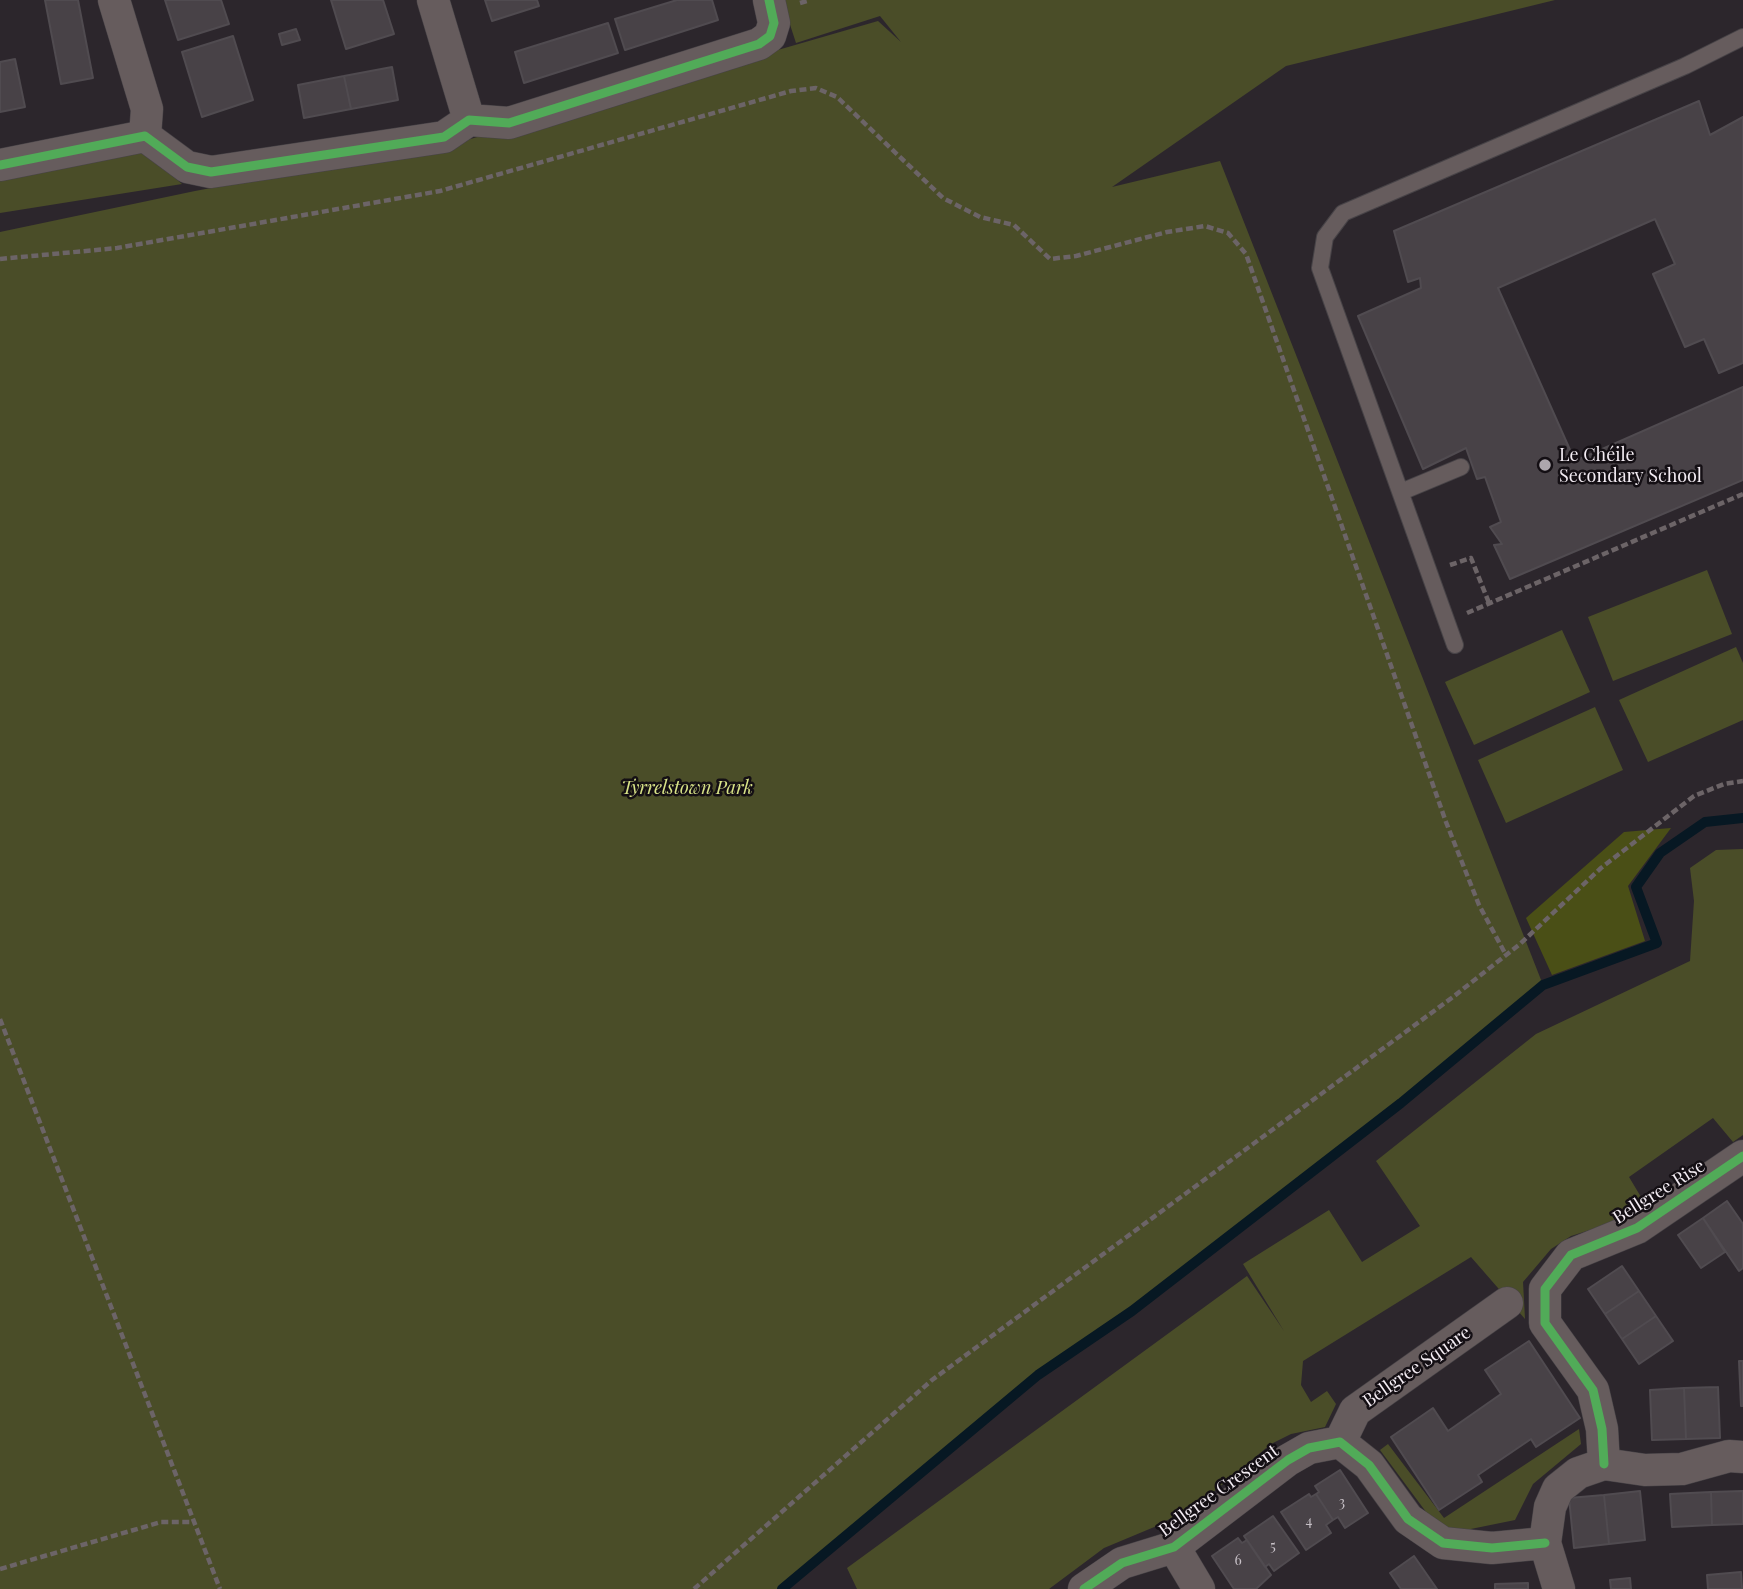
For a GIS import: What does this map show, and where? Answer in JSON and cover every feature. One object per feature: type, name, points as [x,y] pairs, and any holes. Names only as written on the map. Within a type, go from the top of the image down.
[{"type":"street","points":[[114,0],[147,109],[145,136]]},
{"type":"street","points":[[433,0],[469,120]]},
{"type":"street","points":[[0,165],[145,136],[187,167],[211,172],[444,137],[469,120],[509,123],[759,44],[770,36],[774,23],[769,0]]},
{"type":"street","name":"Bellgree Rise","points":[[1604,1464],[1602,1429],[1593,1390],[1545,1323],[1545,1289],[1571,1255],[1637,1228],[1743,1156]]},
{"type":"street","name":"Bellgree Square","points":[[1340,1442],[1355,1411],[1507,1303]]},
{"type":"street","points":[[1340,1442],[1369,1465],[1408,1519],[1443,1543],[1492,1548],[1545,1544]]},
{"type":"street","name":"Bellgree Crescent","points":[[1084,1589],[1122,1563],[1174,1547],[1288,1460],[1309,1448],[1340,1442]]},
{"type":"street","points":[[1559,1589],[1545,1544],[1550,1507],[1558,1489],[1578,1474],[1604,1464],[1645,1471],[1682,1469],[1729,1456],[1743,1457]]},
{"type":"street","name":"Bellgree Crescent","points":[[1174,1547],[1199,1589]]},
{"type":"lane","points":[[1455,645],[1320,268],[1325,237],[1343,213],[1685,66],[1743,37]]},
{"type":"lane","points":[[1401,492],[1461,467]]},
{"type":"path","points":[[0,259],[117,248],[440,191],[791,92],[816,88],[837,97],[943,198],[980,217],[1014,225],[1050,259],[1076,256],[1167,232],[1205,226],[1228,233],[1246,254],[1311,432],[1446,822],[1479,905],[1506,955]]},
{"type":"path","points":[[1447,621],[1743,494]]},
{"type":"path","points":[[1429,572],[1471,558],[1489,603]]},
{"type":"path","points":[[694,1589],[932,1380],[1506,955],[1601,868],[1694,796],[1724,784],[1743,781]]},
{"type":"path","points":[[0,1019],[220,1589]]},
{"type":"path","points":[[0,1569],[161,1522],[194,1522]]},
{"type":"green space","name":"Tyrrelstown Park","points":[[782,0],[1555,0],[1286,66],[1112,187],[1220,161],[1543,985],[1401,1103],[1132,1311],[1038,1375],[782,1589],[0,1589],[0,232],[195,191],[467,140],[878,21],[901,42],[880,16],[796,43]]},
{"type":"green space","points":[[142,149],[182,184],[0,213],[0,172]]},
{"type":"green space","points":[[1707,570],[1732,634],[1613,681],[1588,617]]},
{"type":"green space","points":[[1562,630],[1590,692],[1474,745],[1445,682]]},
{"type":"green space","points":[[1736,647],[1743,663],[1743,720],[1648,762],[1619,700]]},
{"type":"green space","points":[[1595,707],[1623,770],[1506,823],[1478,760]]},
{"type":"green space","points":[[1671,828],[1628,886],[1645,941],[1552,975],[1526,918],[1624,832]]},
{"type":"green space","points":[[1743,849],[1743,1135],[1733,1142],[1713,1118],[1629,1177],[1644,1202],[1622,1220],[1571,1236],[1551,1249],[1523,1282],[1525,1319],[1471,1257],[1303,1361],[1301,1385],[1311,1402],[1327,1391],[1336,1404],[1325,1427],[1291,1434],[1271,1444],[1206,1498],[1159,1525],[1104,1548],[1049,1589],[857,1589],[847,1568],[1247,1276],[1284,1331],[1243,1264],[1329,1210],[1362,1262],[1420,1226],[1376,1161],[1536,1034],[1690,961],[1694,901],[1690,868],[1716,850]]},
{"type":"green space","points":[[1579,1429],[1581,1444],[1533,1484],[1515,1520],[1461,1531],[1435,1524],[1380,1450],[1388,1444],[1444,1518]]},
{"type":"building","points":[[45,0],[78,0],[93,78],[61,84]]},
{"type":"building","points":[[165,0],[221,0],[229,24],[178,40]]},
{"type":"building","points":[[331,0],[383,0],[394,34],[346,49]]},
{"type":"building","points":[[485,0],[537,0],[539,6],[492,21]]},
{"type":"building","points":[[677,0],[712,0],[718,20],[625,50],[615,19]]},
{"type":"building","points":[[608,23],[618,53],[524,83],[515,52]]},
{"type":"building","points":[[296,29],[300,40],[282,45],[279,34]]},
{"type":"building","points":[[233,36],[253,100],[202,117],[182,52]]},
{"type":"building","points":[[15,59],[25,107],[0,112],[0,62]]},
{"type":"building","points":[[392,67],[398,100],[351,109],[344,76]]},
{"type":"building","points":[[344,76],[351,109],[304,118],[298,85]]},
{"type":"building","points":[[1699,101],[1710,135],[1743,117],[1743,363],[1719,373],[1704,339],[1685,347],[1653,274],[1675,264],[1655,219],[1498,288],[1575,461],[1743,387],[1743,480],[1510,579],[1494,545],[1502,544],[1490,527],[1501,522],[1485,477],[1477,479],[1466,448],[1423,469],[1358,316],[1421,288],[1420,278],[1408,282],[1394,231]]},
{"type":"building","points":[[1727,1201],[1743,1224],[1743,1268],[1739,1271],[1703,1218]]},
{"type":"building","points":[[1703,1218],[1725,1252],[1701,1268],[1678,1235]]},
{"type":"building","points":[[1622,1266],[1639,1291],[1605,1314],[1588,1289]]},
{"type":"building","points":[[1639,1291],[1656,1316],[1622,1339],[1605,1314]]},
{"type":"building","points":[[1656,1316],[1673,1341],[1639,1364],[1622,1339]]},
{"type":"building","points":[[1529,1341],[1580,1418],[1536,1447],[1531,1439],[1478,1475],[1482,1482],[1439,1510],[1391,1437],[1433,1408],[1448,1431],[1501,1394],[1485,1370]]},
{"type":"building","points":[[1739,1361],[1743,1361],[1743,1406],[1741,1406]]},
{"type":"building","points":[[1718,1387],[1720,1438],[1686,1439],[1684,1388]]},
{"type":"building","points":[[1684,1388],[1686,1439],[1652,1440],[1650,1390]]},
{"type":"building","points":[[1340,1470],[1368,1513],[1345,1528],[1338,1517],[1333,1520],[1316,1494],[1319,1492],[1315,1486]]},
{"type":"building","points":[[1640,1491],[1645,1540],[1609,1544],[1604,1495]]},
{"type":"building","points":[[1743,1491],[1743,1524],[1712,1525],[1711,1492]]},
{"type":"building","points":[[1711,1492],[1712,1525],[1672,1527],[1670,1494]]},
{"type":"building","points":[[1309,1494],[1311,1497],[1316,1494],[1333,1520],[1326,1525],[1331,1533],[1306,1550],[1281,1512]]},
{"type":"building","points":[[1604,1495],[1609,1544],[1574,1548],[1569,1498]]},
{"type":"building","points":[[1273,1516],[1299,1553],[1274,1571],[1269,1564],[1265,1567],[1244,1536]]},
{"type":"building","points":[[1238,1538],[1242,1543],[1247,1540],[1271,1575],[1256,1589],[1234,1589],[1212,1556]]},
{"type":"building","points":[[1414,1556],[1437,1589],[1401,1589],[1390,1573]]},
{"type":"building","points":[[1741,1572],[1742,1589],[1708,1589],[1707,1575]]},
{"type":"building","points":[[1630,1578],[1631,1589],[1611,1589],[1610,1580]]},
{"type":"building","points":[[1528,1583],[1528,1589],[1495,1589],[1495,1584]]},
{"type":"waterway","points":[[782,1589],[1038,1375],[1132,1311],[1401,1103],[1543,985],[1657,943],[1636,887],[1660,853],[1705,822],[1743,818]]},
{"type":"cycle path","points":[[0,165],[145,136],[187,167],[211,172],[444,137],[469,120],[509,123],[759,44],[770,36],[774,23],[769,0]]},
{"type":"cycle path","points":[[1604,1464],[1602,1429],[1593,1390],[1545,1323],[1545,1289],[1571,1255],[1637,1228],[1743,1156]]},
{"type":"cycle path","points":[[1084,1589],[1122,1563],[1174,1547],[1288,1460],[1309,1448],[1340,1442],[1369,1465],[1408,1519],[1443,1543],[1492,1548],[1545,1543]]},
{"type":"place","name":"Le Chéile Secondary School","points":[[1545,465]]}]
